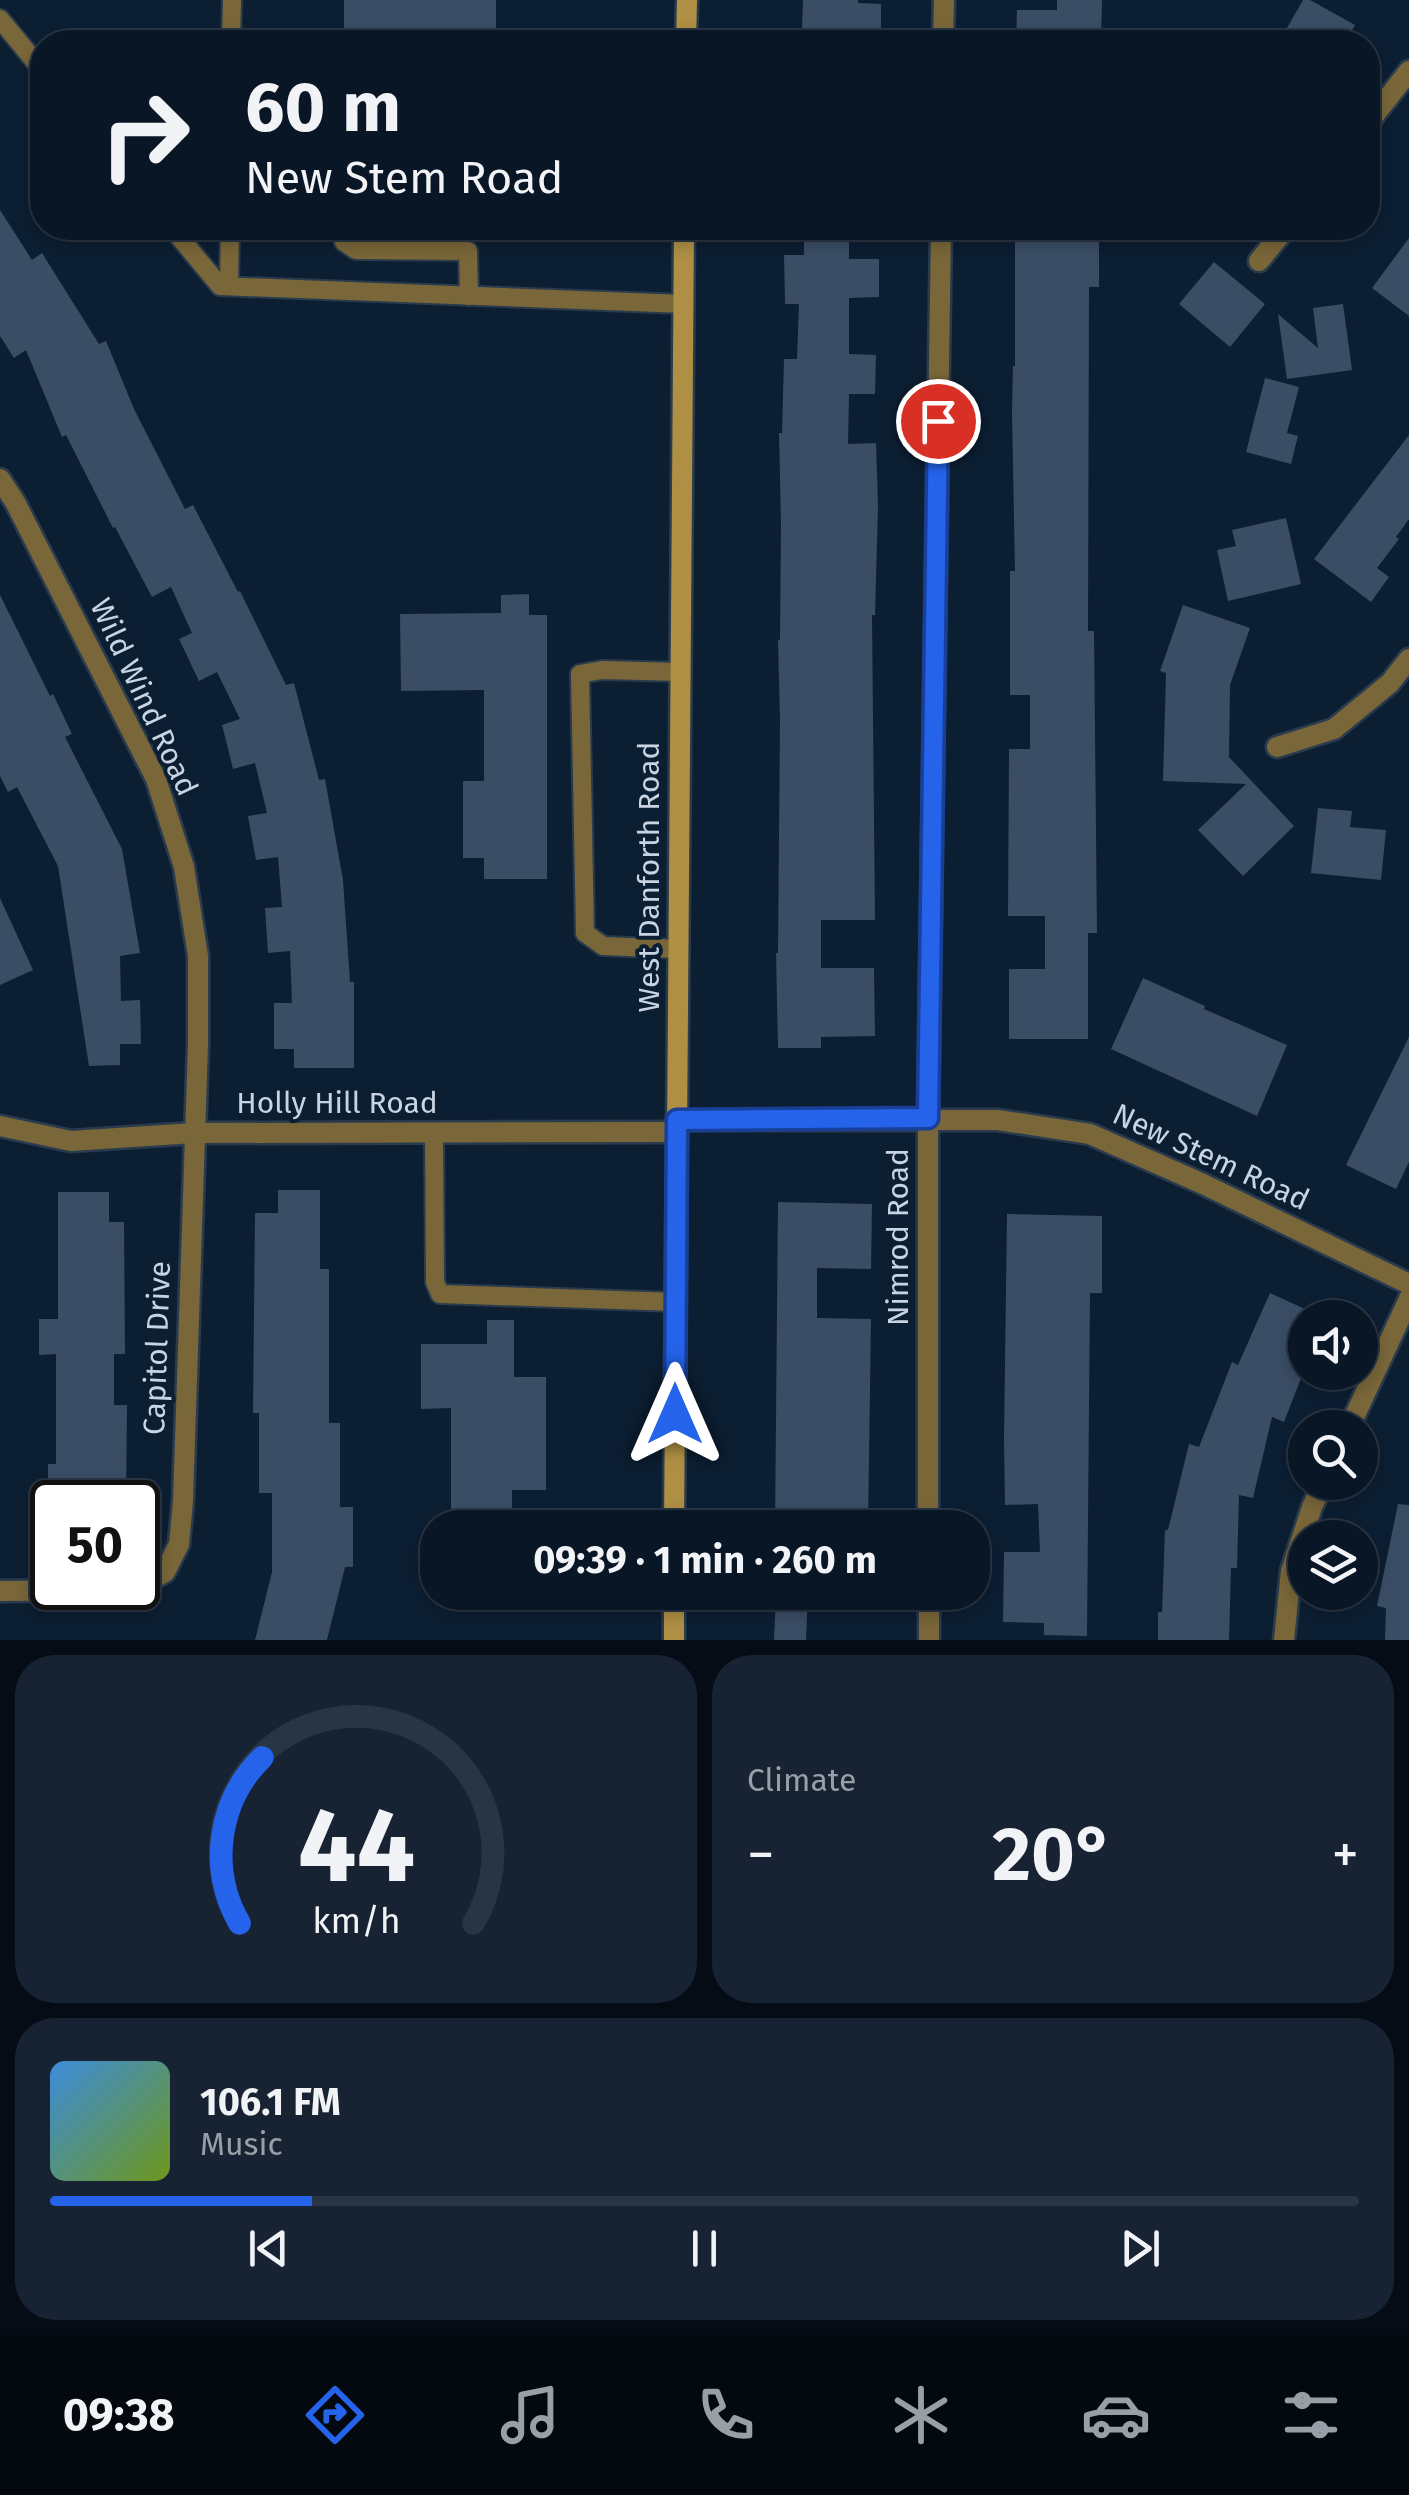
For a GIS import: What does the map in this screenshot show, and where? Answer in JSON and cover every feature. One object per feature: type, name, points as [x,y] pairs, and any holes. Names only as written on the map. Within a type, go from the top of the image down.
[{"type":"main road","points":[[686,0],[686,30]]},
{"type":"main road","name":"West Danforth Road","points":[[674,1510],[684,240]]},
{"type":"main road","points":[[674,1610],[674,1640]]},
{"type":"street","points":[[944,0],[944,30]]},
{"type":"street","points":[[1380,107],[1409,70]]},
{"type":"street","name":"Nimrod Road","points":[[928,1510],[928,1118],[941,240]]},
{"type":"street","points":[[1259,261],[1276,240]]},
{"type":"street","name":"Wild Wind Road","points":[[0,479],[156,778],[184,868],[198,956],[194,1133]]},
{"type":"street","points":[[1277,747],[1334,730],[1390,684],[1409,659]]},
{"type":"street","name":"New Stem Road","points":[[677,1126],[928,1118],[998,1120],[1090,1134],[1409,1284]]},
{"type":"street","name":"Holly Hill Road","points":[[0,1126],[71,1141],[194,1133],[677,1126]]},
{"type":"street","name":"Capitol Drive","points":[[0,1591],[134,1590],[165,1572],[179,1544],[194,1133]]},
{"type":"street","points":[[1357,1410],[1409,1299]]},
{"type":"street","points":[[1284,1640],[1291,1571],[1315,1500]]},
{"type":"street","points":[[928,1610],[928,1640]]},
{"type":"lane","points":[[231,30],[232,0]]},
{"type":"lane","points":[[0,19],[30,55]]},
{"type":"lane","points":[[182,240],[220,286],[684,304]]},
{"type":"lane","points":[[229,286],[230,240]]},
{"type":"lane","points":[[343,240],[356,250],[468,251],[469,296]]},
{"type":"lane","points":[[678,949],[602,946],[586,933],[580,674],[602,670],[681,672]]},
{"type":"lane","points":[[434,1132],[436,1282],[440,1294],[676,1302]]},
{"type":"building","points":[[344,0],[496,0],[496,30],[344,30]]},
{"type":"building","points":[[803,0],[881,4],[881,29],[802,28]]},
{"type":"building","points":[[1057,0],[1102,0],[1101,30],[1016,30],[1017,10],[1057,10]]},
{"type":"building","points":[[1303,0],[1310,0],[1355,25],[1352,30],[1286,30]]},
{"type":"building","points":[[0,210],[32,260],[42,253],[99,344],[106,341],[134,409],[185,509],[193,505],[286,685],[294,683],[319,780],[325,779],[343,880],[350,982],[354,982],[354,1068],[294,1068],[294,1049],[274,1049],[274,1003],[292,1003],[290,951],[268,953],[265,908],[282,907],[278,857],[256,860],[248,816],[267,813],[255,763],[233,769],[222,725],[240,719],[217,672],[199,681],[179,639],[192,633],[171,587],[152,597],[66,435],[62,437],[26,350],[14,358],[0,336]]},
{"type":"building","points":[[1409,238],[1409,316],[1372,288]]},
{"type":"building","points":[[804,240],[849,240],[849,259],[879,259],[879,297],[849,298],[849,354],[876,355],[875,394],[849,394],[848,444],[876,443],[878,506],[872,615],[875,920],[821,920],[821,968],[874,968],[875,1036],[821,1037],[821,1048],[778,1048],[779,433],[784,359],[797,359],[799,304],[785,304],[784,255],[804,255]]},
{"type":"building","points":[[1015,240],[1099,240],[1099,287],[1089,287],[1088,631],[1094,631],[1097,933],[1088,933],[1088,1039],[1009,1039],[1009,969],[1045,969],[1045,916],[1008,916],[1009,749],[1030,749],[1030,695],[1010,695],[1010,571],[1015,571]]},
{"type":"building","points":[[1214,262],[1265,304],[1230,347],[1179,304]]},
{"type":"building","points":[[1343,304],[1352,370],[1287,379],[1278,314],[1318,348],[1313,308]]},
{"type":"building","points":[[1265,378],[1299,387],[1287,433],[1298,436],[1291,464],[1246,452]]},
{"type":"building","points":[[1409,435],[1409,519],[1377,568],[1389,577],[1371,602],[1314,559]]},
{"type":"building","points":[[1286,518],[1301,584],[1228,601],[1217,550],[1236,546],[1232,530]]},
{"type":"building","points":[[529,594],[529,615],[547,615],[547,879],[484,879],[484,858],[463,858],[463,781],[484,781],[484,690],[401,691],[400,614],[501,613],[501,595]]},
{"type":"building","points":[[0,595],[50,696],[53,694],[72,734],[65,737],[122,849],[140,953],[120,956],[121,1001],[140,1000],[141,1044],[120,1044],[120,1065],[89,1066],[58,866],[17,787],[8,792],[0,776]]},
{"type":"building","points":[[1183,605],[1250,628],[1230,685],[1229,757],[1294,826],[1243,876],[1198,830],[1246,784],[1163,781],[1166,673],[1160,671]]},
{"type":"building","points":[[1318,808],[1352,811],[1350,827],[1386,830],[1381,880],[1311,873]]},
{"type":"building","points":[[0,898],[33,970],[0,985]]},
{"type":"building","points":[[1143,978],[1287,1045],[1257,1116],[1111,1049]]},
{"type":"building","points":[[1409,1037],[1409,1162],[1396,1189],[1346,1165]]},
{"type":"building","points":[[278,1190],[320,1190],[320,1269],[329,1269],[329,1423],[340,1423],[340,1507],[353,1507],[353,1567],[345,1567],[327,1640],[255,1640],[272,1572],[272,1493],[259,1493],[259,1413],[253,1413],[255,1213],[278,1213]]},
{"type":"building","points":[[58,1192],[109,1192],[109,1222],[124,1222],[125,1354],[114,1354],[114,1405],[127,1405],[126,1480],[48,1480],[48,1464],[56,1464],[56,1354],[39,1355],[39,1319],[58,1319]]},
{"type":"building","points":[[778,1202],[872,1204],[871,1269],[817,1268],[817,1318],[871,1319],[868,1510],[775,1510]]},
{"type":"building","points":[[1007,1214],[1102,1216],[1102,1293],[1090,1293],[1087,1636],[1044,1635],[1044,1623],[1003,1622],[1004,1552],[1040,1552],[1038,1504],[1005,1505]]},
{"type":"building","points":[[1270,1293],[1288,1301],[1288,1390],[1296,1390],[1284,1422],[1272,1417],[1253,1498],[1239,1495],[1237,1568],[1231,1568],[1229,1640],[1158,1640],[1165,1530],[1189,1444],[1199,1447],[1232,1362],[1238,1365]]},
{"type":"building","points":[[487,1320],[514,1320],[514,1377],[546,1377],[546,1490],[512,1490],[512,1510],[451,1510],[451,1408],[421,1409],[421,1344],[487,1344]]},
{"type":"building","points":[[1398,1504],[1409,1505],[1409,1640],[1385,1640],[1386,1608],[1378,1606]]},
{"type":"building","points":[[775,1610],[807,1610],[806,1640],[774,1640]]},
{"type":"route","points":[[675,1414],[677,1120],[928,1118],[938,421]]}]
